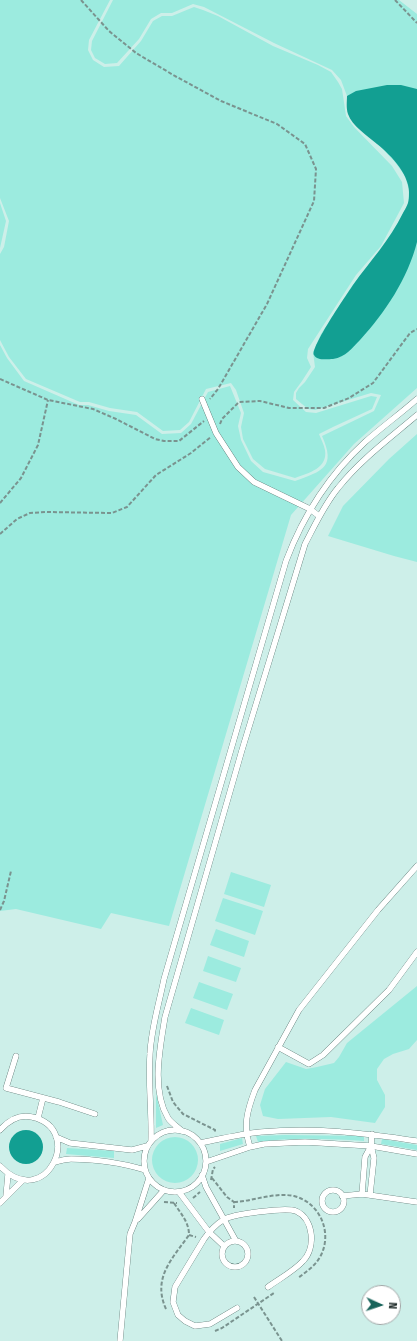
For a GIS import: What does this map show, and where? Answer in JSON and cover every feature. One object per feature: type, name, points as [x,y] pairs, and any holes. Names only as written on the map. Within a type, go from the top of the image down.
[{"type":"lane","points":[[202,399],[216,433],[238,467],[254,482],[310,509],[319,516]]},
{"type":"lane","points":[[152,1140],[149,1082],[150,1053],[155,1017],[164,979],[286,561],[294,539],[310,509],[326,484],[365,442],[417,399]]},
{"type":"lane","points":[[182,1131],[169,1120],[162,1105],[158,1081],[159,1052],[165,1017],[238,766],[305,544],[319,516],[338,488],[356,467],[417,415]]},
{"type":"lane","points":[[250,1147],[246,1134],[246,1124],[250,1102],[255,1090],[299,1010],[318,984],[378,910],[417,866]]},
{"type":"lane","points":[[278,1047],[309,1064],[323,1055],[389,990],[417,952]]},
{"type":"lane","points":[[16,1056],[6,1088],[95,1114]]},
{"type":"lane","points":[[38,1118],[43,1098]]},
{"type":"lane","points":[[0,1130],[6,1123],[16,1118],[27,1116],[38,1118],[52,1129],[56,1137],[58,1149],[55,1162],[45,1174],[31,1180],[23,1180],[8,1174],[0,1166]]},
{"type":"lane","points":[[200,1143],[261,1132],[304,1130],[372,1134],[417,1140]]},
{"type":"lane","points":[[165,1131],[182,1131],[189,1133],[200,1143],[206,1162],[202,1176],[188,1189],[179,1192],[164,1190],[158,1187],[149,1178],[145,1170],[144,1158],[147,1146],[158,1135],[165,1131]]},
{"type":"lane","points":[[370,1195],[374,1158],[371,1146],[372,1134]]},
{"type":"lane","points":[[56,1137],[70,1143],[132,1150],[147,1146]]},
{"type":"lane","points":[[206,1162],[250,1147],[264,1144],[305,1142],[371,1146],[417,1154]]},
{"type":"lane","points":[[362,1194],[365,1157],[371,1146]]},
{"type":"lane","points":[[55,1162],[69,1158],[131,1165],[145,1170]]},
{"type":"lane","points":[[6,1196],[8,1174]]},
{"type":"lane","points":[[202,1176],[206,1187],[236,1241],[244,1245],[248,1252],[246,1261],[240,1266],[232,1267],[224,1262],[222,1254],[224,1246],[228,1243],[236,1241]]},
{"type":"lane","points":[[120,1341],[130,1234],[149,1178]]},
{"type":"lane","points":[[0,1203],[23,1180]]},
{"type":"lane","points":[[135,1222],[164,1190]]},
{"type":"lane","points":[[179,1192],[209,1232],[224,1246]]},
{"type":"lane","points":[[342,1196],[362,1194],[417,1202]]},
{"type":"lane","points":[[237,1308],[210,1324],[195,1326],[178,1315],[173,1302],[175,1287],[209,1232],[224,1219],[234,1215],[284,1209],[296,1211],[307,1220],[312,1235],[311,1247],[304,1261],[268,1287]]},
{"type":"path","points":[[81,0],[109,31],[136,53],[220,101],[277,124],[300,140],[305,144],[316,169],[314,201],[267,304],[218,389],[205,405]]},
{"type":"path","points":[[395,0],[417,23]]},
{"type":"path","points":[[0,379],[48,400],[92,409],[116,419],[155,439],[164,441],[179,441],[210,417]]},
{"type":"path","points":[[0,503],[21,478],[38,445],[48,400]]},
{"type":"path","points":[[0,910],[4,901],[11,871]]},
{"type":"path","points":[[165,1080],[173,1102],[183,1114],[215,1130],[216,1140]]},
{"type":"path","points":[[156,1198],[165,1202],[174,1203],[187,1201],[195,1197],[206,1187],[212,1178],[213,1169],[220,1162],[219,1158]]},
{"type":"path","points":[[212,1178],[227,1198],[234,1202],[284,1195],[296,1197],[310,1204],[321,1217],[325,1233],[324,1249],[316,1264],[292,1281]]},
{"type":"path","points":[[234,1202],[234,1215]]},
{"type":"path","points":[[168,1313],[162,1300],[160,1289],[163,1275],[189,1235],[189,1228],[185,1219],[174,1203]]},
{"type":"path","points":[[189,1235],[204,1239]]},
{"type":"path","points":[[211,1332],[222,1328],[280,1290]]},
{"type":"path","points":[[254,1297],[282,1341]]},
{"type":"shaded area","points":[[0,0],[110,0],[89,40],[88,50],[93,60],[104,67],[119,66],[141,41],[153,21],[162,16],[172,16],[194,7],[218,16],[273,46],[318,65],[331,72],[338,82],[342,89],[346,116],[354,127],[392,166],[402,182],[404,203],[381,246],[356,275],[308,349],[307,358],[311,367],[294,392],[293,400],[306,412],[316,413],[371,396],[377,397],[372,409],[319,434],[325,448],[325,456],[324,461],[316,469],[295,478],[265,469],[253,459],[243,439],[241,427],[244,413],[236,390],[231,383],[206,389],[189,422],[180,430],[163,431],[137,412],[110,408],[89,402],[80,402],[26,379],[9,357],[0,340],[0,254],[4,247],[9,221],[0,198]]},
{"type":"shaded area","points":[[113,0],[399,0],[417,14],[417,388],[354,444],[291,515],[169,926],[111,913],[101,929],[16,909],[0,911],[0,345],[7,358],[24,381],[79,405],[88,405],[109,411],[136,415],[162,434],[181,433],[191,424],[208,392],[230,386],[241,413],[238,426],[241,440],[251,461],[263,472],[295,481],[320,471],[327,461],[328,455],[322,436],[374,411],[381,395],[371,393],[315,410],[308,409],[296,399],[296,393],[315,367],[313,352],[321,334],[352,286],[382,248],[399,221],[408,204],[409,190],[405,176],[395,162],[378,144],[358,127],[348,114],[347,96],[341,80],[332,70],[274,43],[204,7],[193,4],[172,13],[161,13],[151,19],[139,39],[117,63],[105,64],[95,58],[91,50],[92,41]]},
{"type":"shaded area","points":[[387,85],[401,85],[417,89],[417,242],[402,282],[387,307],[369,330],[351,349],[342,356],[333,359],[320,359],[315,357],[314,350],[323,332],[353,285],[380,250],[398,223],[408,201],[409,189],[404,174],[394,160],[383,149],[353,123],[347,112],[347,96],[356,91]]},
{"type":"shaded area","points":[[0,203],[6,221],[0,248]]},
{"type":"shaded area","points":[[417,434],[417,562],[328,536],[343,506],[389,459]]},
{"type":"shaded area","points":[[231,872],[271,885],[264,907],[224,894]]},
{"type":"shaded area","points":[[223,898],[263,911],[255,935],[215,921]]},
{"type":"shaded area","points":[[216,929],[249,941],[244,957],[210,945]]},
{"type":"shaded area","points":[[208,956],[241,968],[236,982],[203,971]]},
{"type":"shaded area","points":[[199,982],[233,994],[227,1010],[193,998]]},
{"type":"shaded area","points":[[417,986],[417,1040],[409,1049],[393,1054],[384,1059],[377,1069],[377,1080],[385,1095],[385,1107],[375,1123],[331,1117],[278,1119],[263,1116],[260,1105],[265,1089],[286,1062],[306,1069],[334,1063],[347,1043]]},
{"type":"shaded area","points":[[191,1008],[224,1020],[219,1035],[185,1023]]},
{"type":"shaded area","points":[[156,1093],[163,1125],[156,1128]]},
{"type":"shaded area","points":[[26,1130],[38,1135],[43,1147],[38,1159],[26,1164],[14,1159],[9,1147],[14,1135]]},
{"type":"shaded area","points":[[256,1136],[364,1136],[364,1141],[298,1139],[258,1142]]},
{"type":"shaded area","points":[[170,1137],[180,1137],[188,1141],[194,1147],[198,1155],[198,1165],[194,1173],[188,1179],[180,1183],[170,1183],[162,1179],[156,1173],[152,1165],[152,1155],[156,1147],[162,1141]]},
{"type":"shaded area","points":[[242,1138],[243,1144],[220,1151],[220,1144]]},
{"type":"shaded area","points":[[382,1139],[417,1145],[417,1150],[381,1144]]},
{"type":"shaded area","points":[[67,1148],[114,1151],[114,1158],[66,1154]]}]
